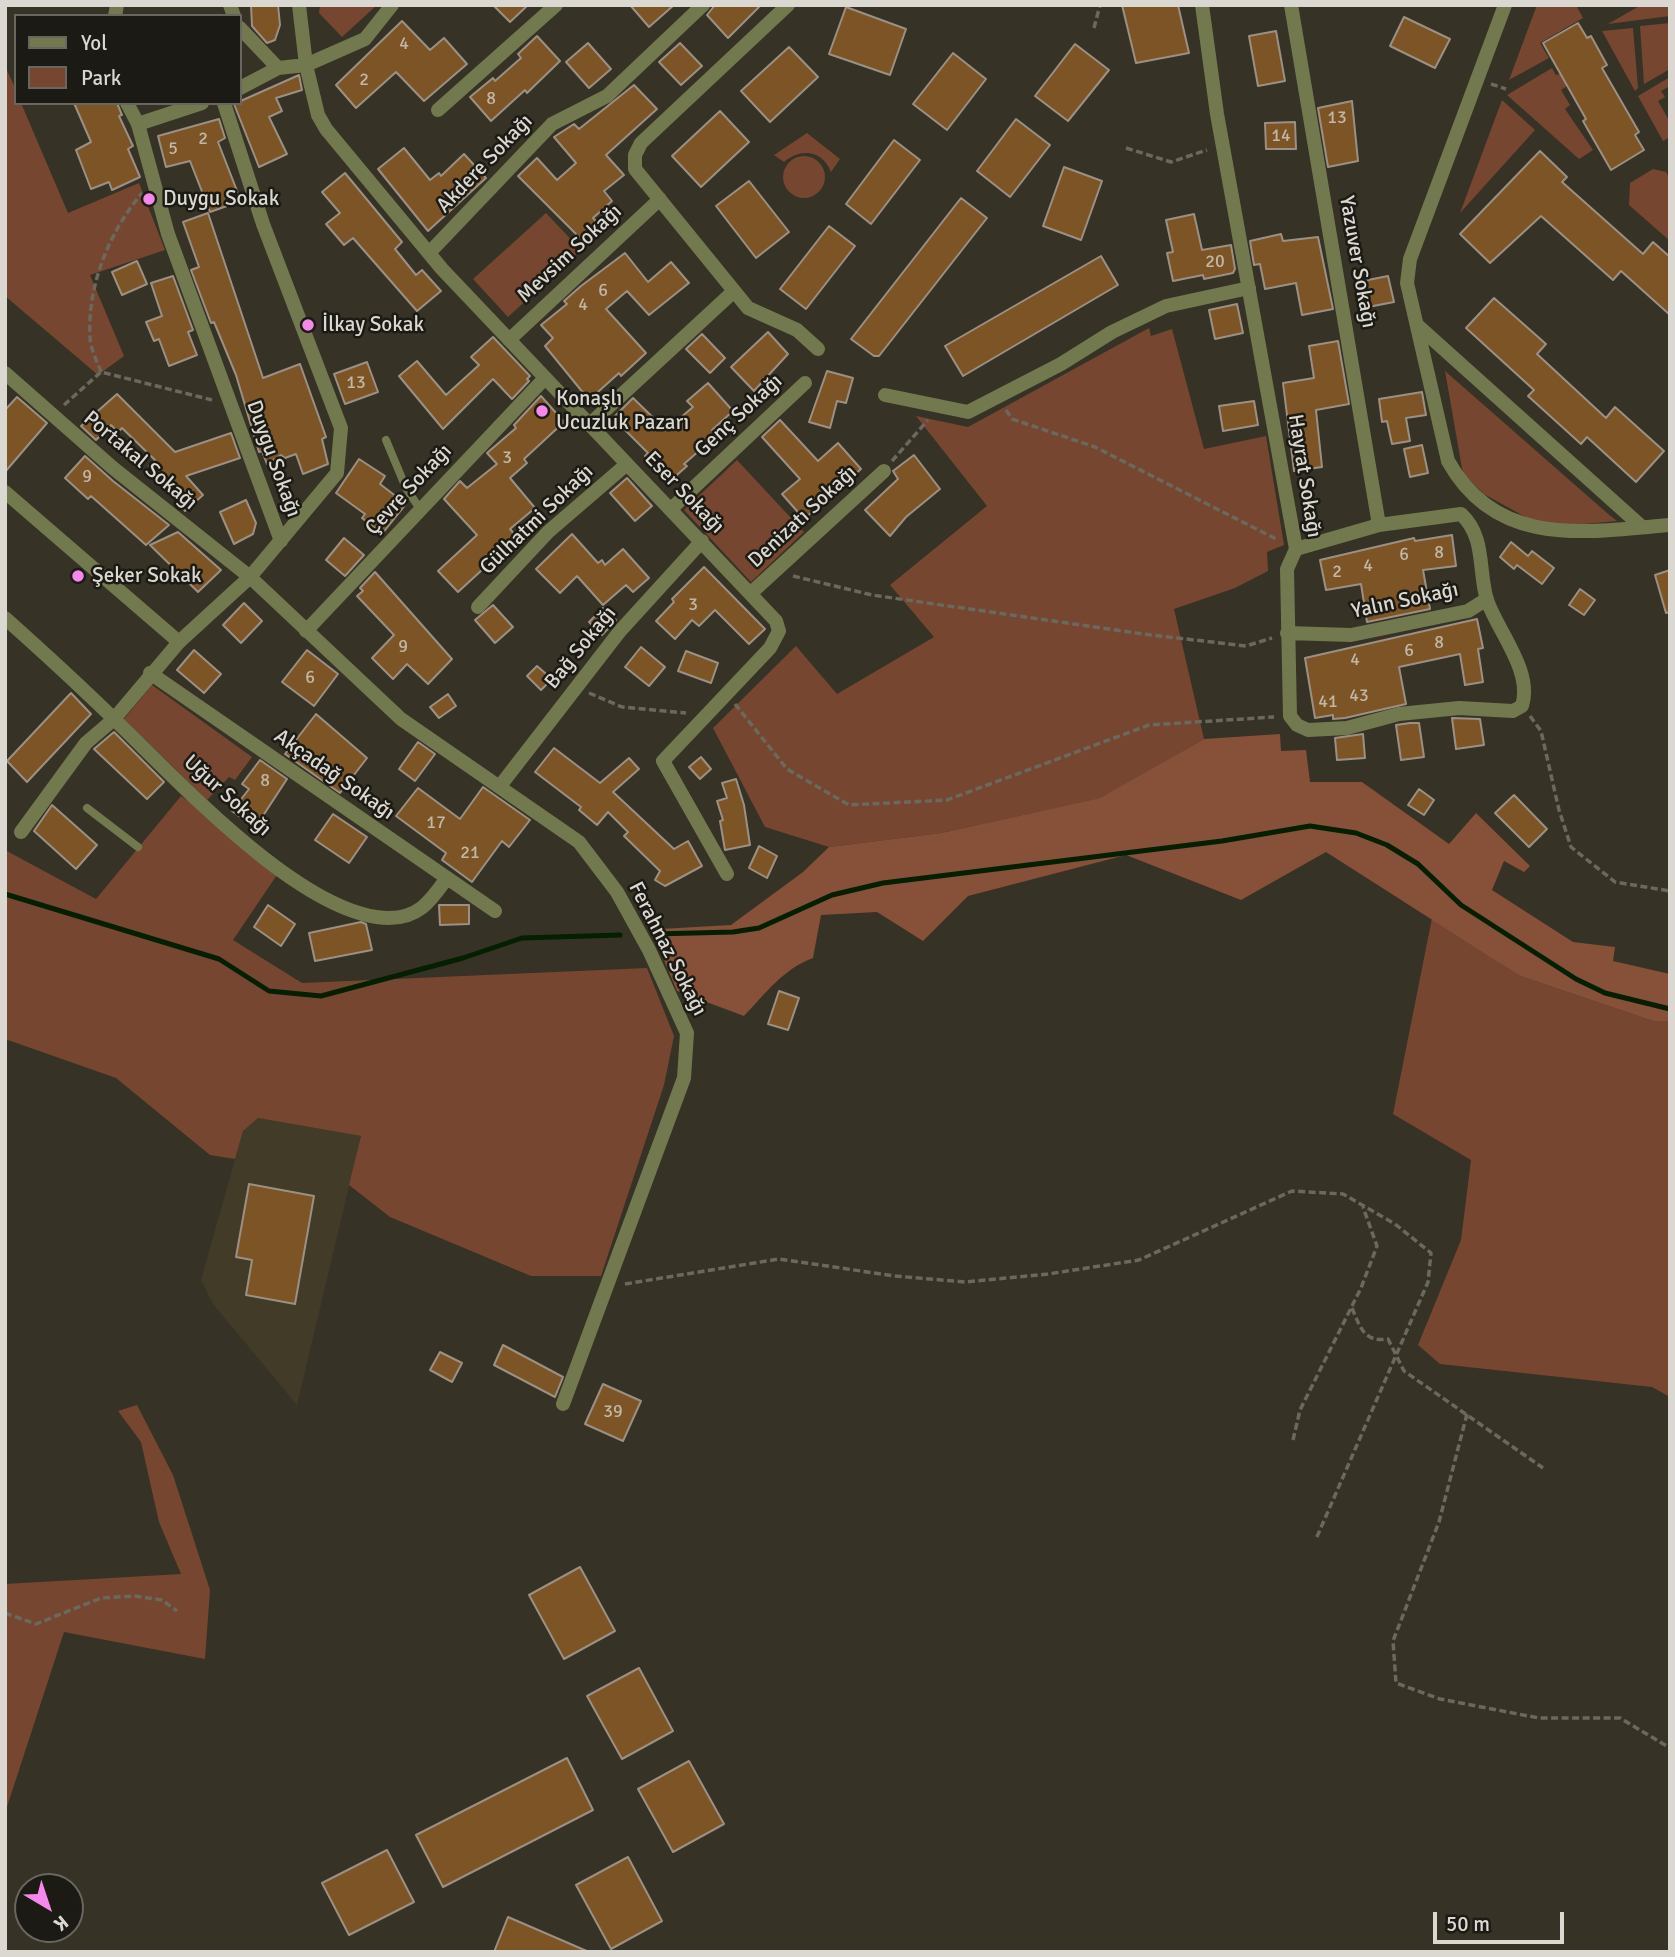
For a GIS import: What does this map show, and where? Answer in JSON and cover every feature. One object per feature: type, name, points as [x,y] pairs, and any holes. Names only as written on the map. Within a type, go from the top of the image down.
[{"type":"street","name":"Eser Sokağı","points":[[299,5],[306,65],[318,115],[327,130],[442,269],[776,621],[779,631],[770,648],[663,761],[727,874]]},
{"type":"street","points":[[242,87],[278,68],[306,65],[365,39],[392,5]]},
{"type":"street","points":[[439,110],[556,5]]},
{"type":"street","name":"Akdere Sokağı","points":[[430,252],[552,124],[607,96],[703,5]]},
{"type":"street","points":[[788,5],[641,144],[635,155],[635,169],[748,308],[797,330],[818,349]]},
{"type":"street","name":"Hayrat Sokağı","points":[[1202,5],[1223,145],[1296,549],[1287,569],[1290,716]]},
{"type":"street","name":"Yazuver Sokağı","points":[[1291,5],[1379,525]]},
{"type":"street","points":[[1505,5],[1410,259],[1407,284],[1448,461],[1468,489],[1483,503],[1536,529],[1580,533],[1670,525]]},
{"type":"street","points":[[242,30],[278,68]]},
{"type":"street","name":"Duygu Sokağı","points":[[21,832],[86,743],[114,719],[150,673],[179,642],[250,578],[281,541],[168,234],[138,124],[128,105]]},
{"type":"street","points":[[138,124],[196,105]]},
{"type":"street","points":[[225,105],[263,224],[341,428],[337,473],[281,541]]},
{"type":"street","name":"Mevsim Sokağı","points":[[509,340],[660,200]]},
{"type":"street","points":[[885,395],[968,412],[1061,364],[1112,332],[1166,306],[1249,288]]},
{"type":"street","points":[[589,425],[733,292]]},
{"type":"street","points":[[1417,325],[1642,527]]},
{"type":"street","name":"Portakal Sokağı","points":[[5,373],[250,578]]},
{"type":"street","name":"Çevre Sokağı","points":[[306,631],[545,378]]},
{"type":"street","name":"Genç Sokağı","points":[[671,509],[805,383]]},
{"type":"street","name":"Gülhatmi Sokağı","points":[[478,607],[548,533],[627,464]]},
{"type":"street","name":"Denizatı Sokağı","points":[[751,593],[884,471]]},
{"type":"street","points":[[5,492],[179,642]]},
{"type":"street","points":[[1290,716],[1297,725],[1308,730],[1347,728],[1399,715],[1459,708],[1513,711],[1522,706],[1525,697],[1521,675],[1487,599],[1479,545],[1470,522],[1461,514],[1379,525],[1296,549]]},
{"type":"street","name":"Bağ Sokağı","points":[[500,786],[620,632],[702,541]]},
{"type":"street","name":"Ferahnaz Sokağı","points":[[250,578],[401,719],[579,842],[617,892],[649,950],[687,1033],[684,1078],[563,1404]]},
{"type":"street","name":"Yalın Sokağı","points":[[1287,633],[1351,635],[1468,611],[1487,599]]},
{"type":"street","name":"Uğur Sokağı","points":[[5,618],[232,833],[288,876],[358,913],[391,918],[424,909],[447,878]]},
{"type":"street","name":"Akçadağ Sokağı","points":[[150,673],[495,911]]},
{"type":"lane","points":[[386,440],[407,488],[420,509]]},
{"type":"lane","points":[[87,808],[138,847]]},
{"type":"path","points":[[1094,28],[1100,5]]},
{"type":"path","points":[[1126,148],[1171,162],[1223,145]]},
{"type":"path","points":[[101,372],[89,338],[95,283],[119,219],[152,180]]},
{"type":"path","points":[[101,372],[231,405]]},
{"type":"path","points":[[55,417],[69,400],[101,372]]},
{"type":"path","points":[[998,397],[1012,419],[1095,447],[1296,549]]},
{"type":"path","points":[[884,471],[931,417]]},
{"type":"path","points":[[775,571],[872,595],[1143,634],[1246,646],[1287,633]]},
{"type":"path","points":[[576,688],[621,707],[705,716]]},
{"type":"path","points":[[727,694],[787,769],[849,805],[947,800],[1149,724],[1290,716]]},
{"type":"path","points":[[1522,706],[1541,731],[1559,810],[1571,848],[1615,881],[1670,891]]},
{"type":"path","points":[[609,1286],[779,1259],[895,1276],[965,1282],[1034,1275],[1139,1260],[1292,1191],[1343,1194],[1395,1224],[1431,1253],[1428,1282],[1317,1539]]},
{"type":"path","points":[[1293,1440],[1300,1410],[1352,1308],[1377,1246],[1363,1205]]},
{"type":"path","points":[[1352,1308],[1362,1333],[1375,1341],[1388,1339],[1404,1371],[1439,1398],[1467,1414],[1543,1468]]},
{"type":"path","points":[[1467,1414],[1439,1521],[1393,1641],[1396,1683],[1440,1699],[1539,1718],[1620,1718],[1670,1748]]},
{"type":"path","points":[[5,1614],[36,1624],[101,1598],[134,1596],[162,1600],[177,1611]]},
{"type":"shaded area","points":[[1280,734],[1281,751],[1306,750],[1310,782],[1362,782],[1449,844],[1476,813],[1530,866],[1524,872],[1504,861],[1492,890],[1573,942],[1615,947],[1613,961],[1670,974],[1670,1021],[1653,1021],[1520,976],[1326,852],[1241,900],[1126,855],[968,896],[923,941],[877,912],[821,915],[813,958],[784,975],[744,1016],[677,991],[657,943],[660,929],[731,925],[803,872],[829,847],[941,833],[1100,798],[1204,739]]},
{"type":"shaded area","points":[[258,1118],[361,1136],[297,1405],[213,1304],[201,1280],[243,1131]]},
{"type":"green space","points":[[320,5],[377,5],[342,37],[319,13]]},
{"type":"green space","points":[[1537,5],[1576,5],[1583,18],[1540,43],[1549,58],[1509,80]]},
{"type":"green space","points":[[1641,5],[1668,5],[1670,16],[1608,24]]},
{"type":"green space","points":[[1670,23],[1670,69],[1644,84],[1640,26]]},
{"type":"green space","points":[[1633,28],[1638,88],[1635,91],[1602,31]]},
{"type":"green space","points":[[5,66],[14,86],[14,105],[22,105],[68,213],[139,183],[165,250],[90,275],[124,356],[98,375],[5,296]]},
{"type":"green space","points":[[1552,68],[1556,75],[1560,74],[1567,86],[1561,90],[1570,105],[1565,109],[1593,150],[1579,159],[1507,95]]},
{"type":"green space","points":[[1670,77],[1670,86],[1661,91],[1665,97],[1658,101],[1670,122],[1670,137],[1663,141],[1638,96]]},
{"type":"green space","points":[[1502,100],[1535,130],[1460,213]]},
{"type":"green space","points":[[807,133],[840,159],[831,172],[817,155],[804,153],[784,162],[774,155]]},
{"type":"green space","points":[[804,156],[819,162],[825,177],[819,192],[804,198],[789,192],[783,177],[789,162]]},
{"type":"green space","points":[[1653,169],[1666,172],[1670,179],[1670,241],[1629,205],[1630,183]]},
{"type":"green space","points":[[546,213],[581,250],[508,317],[473,279]]},
{"type":"green space","points":[[1149,328],[1151,336],[1172,329],[1204,449],[1266,436],[1284,545],[1267,552],[1268,571],[1235,588],[1174,609],[1204,739],[1101,798],[941,833],[829,847],[765,827],[713,728],[796,646],[837,694],[934,637],[890,585],[987,506],[916,416],[968,427]]},
{"type":"green space","points":[[1445,371],[1617,521],[1563,526],[1538,524],[1484,494],[1463,474]]},
{"type":"green space","points":[[737,460],[804,532],[751,582],[684,510]]},
{"type":"green space","points":[[152,685],[252,757],[235,780],[229,777],[207,800],[124,719]]},
{"type":"green space","points":[[181,796],[281,869],[233,940],[302,983],[647,968],[674,1036],[664,1085],[601,1276],[531,1276],[390,1217],[349,1185],[361,1136],[258,1118],[243,1131],[235,1159],[210,1155],[116,1078],[5,1039],[5,850],[96,899]]},
{"type":"green space","points":[[1432,918],[1520,976],[1653,1021],[1670,1021],[1670,1397],[1652,1387],[1440,1364],[1418,1345],[1461,1240],[1471,1160],[1393,1114]]},
{"type":"green space","points":[[137,1405],[173,1475],[210,1590],[205,1659],[64,1632],[5,1813],[5,1584],[181,1574],[159,1522],[141,1442],[118,1411]]},
{"type":"building","points":[[251,5],[278,5],[280,25],[275,40],[267,43],[252,26]]},
{"type":"building","points":[[493,5],[528,5],[510,22]]},
{"type":"building","points":[[630,5],[674,5],[649,27]]},
{"type":"building","points":[[715,5],[761,5],[728,38],[707,15]]},
{"type":"building","points":[[1122,5],[1178,5],[1189,53],[1136,63]]},
{"type":"building","points":[[846,7],[906,29],[890,75],[829,54]]},
{"type":"building","points":[[1404,17],[1450,39],[1435,68],[1390,46]]},
{"type":"building","points":[[402,21],[430,50],[444,38],[467,64],[424,101],[396,72],[356,108],[336,85]]},
{"type":"building","points":[[1578,23],[1587,38],[1591,36],[1607,65],[1602,68],[1639,132],[1635,135],[1644,150],[1611,170],[1543,43]]},
{"type":"building","points":[[1276,31],[1285,81],[1258,86],[1249,36]]},
{"type":"building","points":[[537,36],[560,61],[527,93],[525,90],[491,121],[470,97],[493,78],[495,81],[521,58],[518,54]]},
{"type":"building","points":[[588,43],[611,69],[589,88],[566,62]]},
{"type":"building","points":[[680,43],[702,66],[681,85],[659,62]]},
{"type":"building","points":[[1075,44],[1109,70],[1068,121],[1035,96]]},
{"type":"building","points":[[789,47],[818,77],[770,122],[741,91]]},
{"type":"building","points":[[953,53],[986,79],[947,130],[913,104]]},
{"type":"building","points":[[299,75],[302,90],[276,98],[282,111],[269,117],[287,154],[259,167],[234,105],[242,105],[242,100]]},
{"type":"building","points":[[634,85],[657,109],[606,155],[624,175],[604,191],[612,201],[593,218],[600,225],[583,241],[518,176],[537,158],[557,180],[576,163],[554,137],[574,124],[579,129]]},
{"type":"building","points":[[1352,101],[1358,161],[1328,167],[1318,108]]},
{"type":"building","points":[[75,105],[118,105],[122,115],[119,116],[133,146],[128,149],[140,177],[112,190],[109,182],[91,189],[76,150],[91,142]]},
{"type":"building","points":[[720,111],[749,142],[701,187],[672,156]]},
{"type":"building","points":[[219,119],[225,138],[218,142],[241,201],[210,212],[190,161],[166,167],[158,136]]},
{"type":"building","points":[[1016,119],[1050,145],[1010,197],[977,171]]},
{"type":"building","points":[[1295,122],[1296,149],[1266,149],[1265,123]]},
{"type":"building","points":[[894,140],[920,160],[871,224],[846,204]]},
{"type":"building","points":[[404,148],[430,180],[439,173],[441,176],[464,154],[486,178],[428,231],[378,169]]},
{"type":"building","points":[[1540,151],[1567,177],[1562,182],[1643,254],[1653,242],[1670,257],[1670,315],[1621,271],[1613,280],[1541,216],[1490,263],[1460,234]]},
{"type":"building","points":[[1064,167],[1102,181],[1081,240],[1043,226]]},
{"type":"building","points":[[345,173],[402,242],[395,249],[416,275],[422,270],[441,291],[417,311],[353,238],[344,245],[326,224],[340,213],[322,192]]},
{"type":"building","points":[[749,181],[789,232],[756,258],[716,206]]},
{"type":"building","points":[[961,198],[987,218],[879,356],[874,356],[851,339]]},
{"type":"building","points":[[208,213],[263,378],[300,364],[326,437],[322,439],[328,464],[303,474],[296,454],[285,458],[281,455],[267,464],[262,451],[259,452],[236,375],[214,322],[211,323],[191,270],[199,267],[183,222]]},
{"type":"building","points":[[1194,214],[1202,250],[1231,245],[1235,269],[1233,273],[1204,279],[1203,275],[1173,281],[1167,253],[1173,252],[1166,220]]},
{"type":"building","points":[[829,226],[855,246],[806,309],[780,289]]},
{"type":"building","points":[[1281,234],[1283,241],[1318,237],[1333,309],[1302,315],[1296,283],[1265,289],[1260,264],[1254,265],[1250,241]]},
{"type":"building","points":[[625,253],[648,282],[671,262],[689,283],[649,315],[627,291],[606,309],[646,353],[589,400],[545,346],[553,338],[541,325],[567,304],[564,301],[581,286]]},
{"type":"building","points":[[1101,256],[1118,285],[963,376],[945,346]]},
{"type":"building","points":[[137,261],[147,284],[122,295],[112,272]]},
{"type":"building","points":[[173,276],[193,330],[188,332],[197,355],[169,366],[159,339],[154,341],[146,322],[162,316],[151,283]]},
{"type":"building","points":[[1388,276],[1394,302],[1363,308],[1358,282]]},
{"type":"building","points":[[1494,298],[1546,344],[1537,354],[1606,418],[1615,407],[1664,451],[1636,482],[1587,437],[1581,444],[1528,396],[1534,390],[1466,328]]},
{"type":"building","points":[[1237,304],[1243,333],[1215,339],[1209,310]]},
{"type":"building","points":[[768,332],[788,354],[754,391],[731,367]]},
{"type":"building","points":[[702,334],[725,358],[710,373],[686,349]]},
{"type":"building","points":[[493,337],[530,376],[527,379],[529,381],[512,399],[493,379],[443,429],[399,376],[417,361],[446,395],[479,365],[471,357]]},
{"type":"building","points":[[1338,341],[1349,404],[1316,410],[1322,467],[1294,471],[1283,383],[1314,378],[1309,346]]},
{"type":"building","points":[[367,362],[378,392],[345,404],[334,374]]},
{"type":"building","points":[[827,371],[853,378],[846,403],[837,401],[830,428],[809,422]]},
{"type":"building","points":[[708,383],[733,411],[712,430],[717,435],[684,464],[687,466],[669,482],[645,456],[648,453],[613,418],[633,398],[666,430],[693,407],[687,401]]},
{"type":"building","points":[[1422,392],[1426,415],[1406,418],[1410,441],[1392,444],[1387,421],[1382,422],[1379,399]]},
{"type":"building","points":[[117,394],[175,452],[231,433],[240,458],[186,476],[203,495],[185,511],[149,466],[155,460],[122,428],[118,432],[111,425],[96,440],[81,426]]},
{"type":"building","points":[[541,396],[564,422],[524,459],[527,463],[510,478],[535,508],[510,529],[520,541],[497,561],[495,558],[458,592],[438,571],[477,535],[444,499],[460,481],[467,488],[497,464],[487,453],[516,428],[514,425]]},
{"type":"building","points":[[17,397],[47,423],[5,472],[5,410]]},
{"type":"building","points":[[1254,401],[1258,425],[1223,431],[1219,406]]},
{"type":"building","points":[[780,420],[818,461],[838,443],[861,469],[804,519],[782,494],[800,479],[762,437]]},
{"type":"building","points":[[1422,445],[1428,473],[1410,477],[1404,449]]},
{"type":"building","points":[[914,455],[940,489],[906,517],[890,536],[865,510],[898,479],[893,471]]},
{"type":"building","points":[[85,456],[169,525],[146,545],[91,496],[88,499],[65,478]]},
{"type":"building","points":[[359,459],[385,476],[380,484],[406,504],[382,534],[362,518],[365,514],[336,493]]},
{"type":"building","points":[[627,478],[652,506],[635,521],[610,493]]},
{"type":"building","points":[[246,500],[256,523],[253,534],[234,544],[220,512]]},
{"type":"building","points":[[178,532],[221,570],[198,592],[150,545]]},
{"type":"building","points":[[572,534],[598,563],[602,560],[605,565],[623,549],[649,578],[633,592],[626,585],[603,605],[577,576],[560,593],[536,569]]},
{"type":"building","points":[[1452,535],[1456,566],[1423,570],[1430,609],[1367,622],[1361,584],[1326,590],[1320,560],[1414,538],[1415,541]]},
{"type":"building","points":[[344,538],[364,555],[345,576],[326,560]]},
{"type":"building","points":[[1511,542],[1528,556],[1532,551],[1554,568],[1542,584],[1517,565],[1514,569],[1500,557]]},
{"type":"building","points":[[704,567],[765,629],[749,644],[715,610],[699,626],[692,620],[675,639],[656,621],[674,602],[672,599]]},
{"type":"building","points":[[1670,570],[1670,612],[1666,613],[1655,575]]},
{"type":"building","points":[[375,572],[452,659],[428,684],[407,664],[393,679],[372,658],[394,635],[357,596],[363,591],[360,588]]},
{"type":"building","points":[[1580,589],[1595,600],[1584,615],[1569,605]]},
{"type":"building","points":[[244,603],[262,621],[241,643],[223,625]]},
{"type":"building","points":[[493,605],[513,627],[495,643],[475,620]]},
{"type":"building","points":[[603,608],[616,620],[602,635],[589,622]]},
{"type":"building","points":[[1477,619],[1483,648],[1478,649],[1483,682],[1465,685],[1460,654],[1399,667],[1406,704],[1345,718],[1333,719],[1333,715],[1315,718],[1305,658]]},
{"type":"building","points":[[641,647],[665,667],[649,686],[625,667]]},
{"type":"building","points":[[194,650],[221,674],[204,693],[177,670]]},
{"type":"building","points":[[307,650],[338,674],[314,706],[282,682]]},
{"type":"building","points":[[686,651],[718,663],[711,683],[678,671]]},
{"type":"building","points":[[537,666],[552,679],[541,690],[527,676]]},
{"type":"building","points":[[71,693],[91,714],[27,782],[7,761]]},
{"type":"building","points":[[448,694],[456,706],[439,718],[430,707]]},
{"type":"building","points":[[316,714],[367,758],[340,793],[285,754]]},
{"type":"building","points":[[1452,718],[1480,719],[1484,745],[1456,749]]},
{"type":"building","points":[[1419,723],[1424,757],[1401,760],[1396,725]]},
{"type":"building","points":[[114,732],[164,782],[147,799],[94,749]]},
{"type":"building","points":[[1363,734],[1365,758],[1337,760],[1335,738]]},
{"type":"building","points":[[418,742],[435,754],[415,781],[399,769]]},
{"type":"building","points":[[554,748],[600,783],[629,758],[639,769],[613,792],[674,849],[688,841],[702,866],[665,886],[655,880],[660,871],[624,836],[628,832],[608,812],[597,825],[579,810],[581,807],[535,772]]},
{"type":"building","points":[[701,757],[711,769],[700,779],[689,767]]},
{"type":"building","points":[[260,760],[287,779],[255,828],[232,811],[249,789],[242,784]]},
{"type":"building","points":[[736,779],[744,805],[750,845],[725,850],[720,821],[723,820],[717,801],[727,798],[722,783]]},
{"type":"building","points":[[483,787],[530,820],[509,847],[502,841],[472,882],[442,860],[446,853],[396,816],[418,788],[460,819]]},
{"type":"building","points":[[1419,789],[1434,800],[1424,815],[1408,805]]},
{"type":"building","points":[[1514,795],[1547,829],[1529,847],[1495,813]]},
{"type":"building","points":[[52,805],[97,845],[76,869],[34,831]]},
{"type":"building","points":[[333,814],[367,837],[349,863],[315,840]]},
{"type":"building","points":[[759,846],[777,856],[767,878],[749,868]]},
{"type":"building","points":[[268,905],[295,924],[281,946],[254,927]]},
{"type":"building","points":[[439,905],[469,905],[469,924],[440,925]]},
{"type":"building","points":[[361,922],[366,924],[372,950],[315,961],[309,933]]},
{"type":"building","points":[[779,991],[799,998],[788,1030],[768,1024]]},
{"type":"building","points":[[249,1184],[314,1196],[295,1304],[246,1295],[252,1260],[236,1257]]},
{"type":"building","points":[[503,1345],[563,1377],[555,1397],[494,1365]]},
{"type":"building","points":[[440,1352],[462,1363],[452,1382],[430,1370]]},
{"type":"building","points":[[603,1384],[641,1401],[623,1441],[585,1424]]},
{"type":"building","points":[[580,1567],[615,1631],[564,1659],[529,1595]]},
{"type":"building","points":[[639,1668],[673,1731],[622,1759],[587,1696]]},
{"type":"building","points":[[567,1758],[593,1810],[443,1887],[416,1835]]},
{"type":"building","points":[[689,1761],[724,1824],[673,1852],[638,1789]]},
{"type":"building","points":[[387,1850],[414,1902],[349,1935],[322,1883]]},
{"type":"building","points":[[628,1857],[662,1921],[611,1949],[576,1885]]},
{"type":"building","points":[[508,1917],[589,1952],[494,1952]]},
{"type":"waterway","points":[[654,934],[733,932],[759,928],[832,895],[883,883],[1222,841],[1310,826],[1356,833],[1387,845],[1418,864],[1461,905],[1576,979],[1605,993],[1670,1009]]},
{"type":"waterway","points":[[5,894],[219,959],[269,991],[321,996],[463,958],[522,938],[620,935]]},
{"type":"place","name":"Duygu Sokak","points":[[149,199]]},
{"type":"place","name":"İlkay Sokak","points":[[308,325]]},
{"type":"place","name":"Konaşlı Ucuzluk Pazarı","points":[[542,411]]},
{"type":"place","name":"Şeker Sokak","points":[[78,576]]}]
